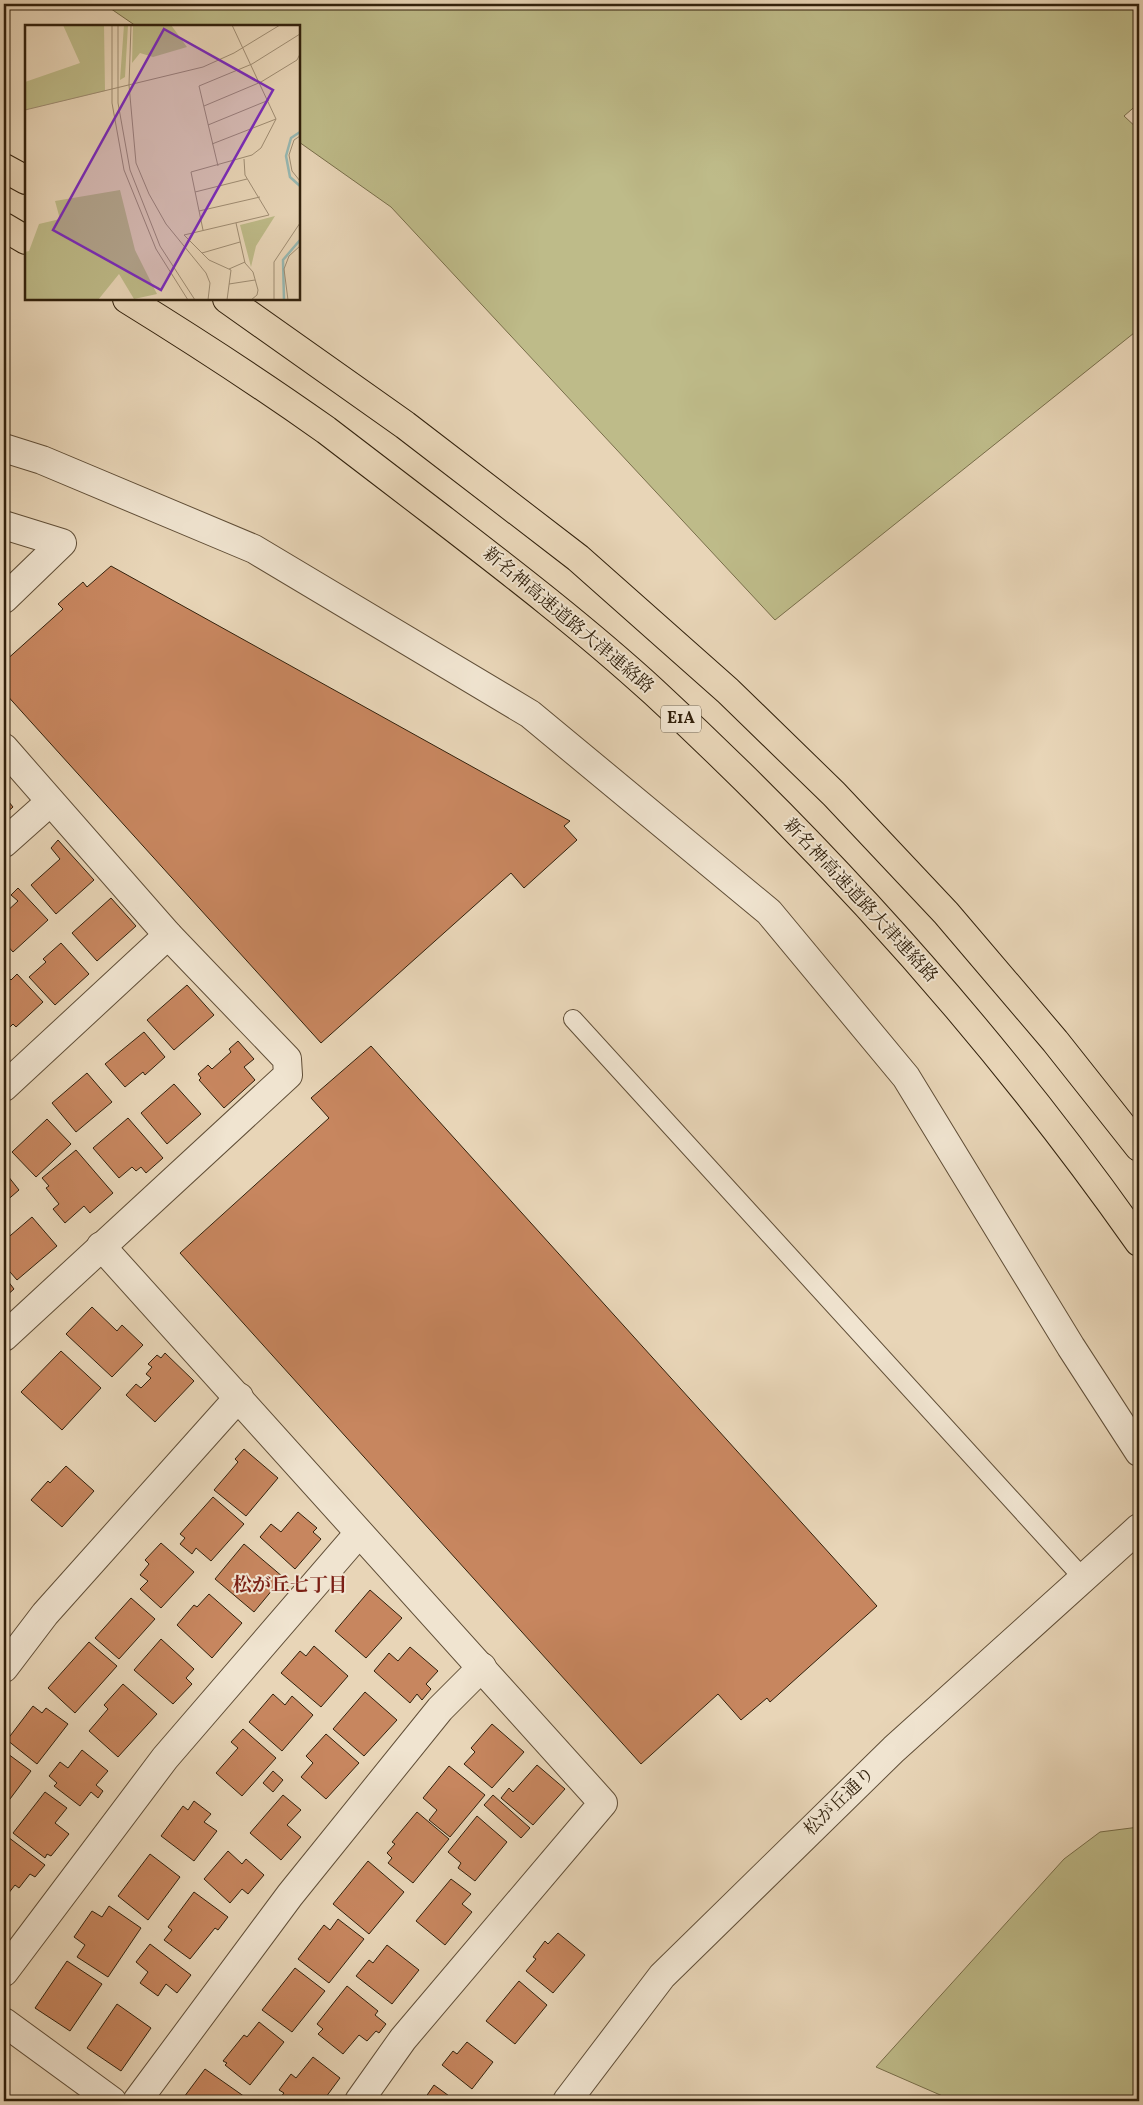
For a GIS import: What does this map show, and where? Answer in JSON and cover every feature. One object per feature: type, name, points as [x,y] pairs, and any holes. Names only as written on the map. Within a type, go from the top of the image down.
[{"type":"highway","points":[[4,168],[25,179]]},
{"type":"highway","points":[[4,227],[25,239]]},
{"type":"highway","name":"新名神高速道路大津連絡路","points":[[129,300],[209,349],[326,430],[524,581],[653,691],[786,821],[894,936],[1000,1056],[1097,1183],[1139,1242]]},
{"type":"highway","points":[[228,300],[406,425],[578,558],[728,691],[834,794],[946,913],[1055,1041],[1139,1147]]},
{"type":"street","points":[[4,448],[42,460],[254,548],[530,714],[769,912],[906,1077],[1071,1347],[1139,1452]]},
{"type":"street","points":[[4,525],[62,543],[4,599]]},
{"type":"street","points":[[4,748],[168,935],[287,1059],[288,1075],[4,1337]]},
{"type":"street","points":[[4,843],[50,802]]},
{"type":"street","points":[[4,1087],[168,935]]},
{"type":"street","points":[[102,1246],[603,1803],[403,2039],[360,2101]]},
{"type":"street","points":[[4,1668],[45,1614],[239,1397]]},
{"type":"street","name":"松が丘通り","points":[[567,2101],[662,1976],[894,1749],[1139,1528]]},
{"type":"street","points":[[4,1972],[165,1758],[359,1533]]},
{"type":"street","points":[[138,2101],[296,1888],[440,1709],[482,1667]]},
{"type":"street","points":[[4,2022],[112,2101]]},
{"type":"lane","points":[[573,1019],[1083,1578]]},
{"type":"shaded area","points":[[104,4],[1139,4],[1139,103],[1124,116],[1139,130],[1139,329],[775,620],[391,207],[300,143],[300,25],[135,25]]},
{"type":"shaded area","points":[[1139,1827],[1139,2101],[954,2101],[876,2067],[1064,1859],[1100,1832]]},
{"type":"building","points":[[111,566],[570,821],[564,826],[577,840],[524,888],[511,873],[321,1043],[4,692],[4,662],[63,609],[58,604],[83,582],[87,587]]},
{"type":"building","points":[[4,796],[13,807],[4,815]]},
{"type":"building","points":[[58,840],[94,880],[56,914],[31,885],[60,859],[51,848]]},
{"type":"building","points":[[18,888],[48,920],[13,952],[4,942],[4,920],[6,918],[4,914],[18,901],[11,895]]},
{"type":"building","points":[[111,898],[136,926],[97,961],[72,933]]},
{"type":"building","points":[[61,943],[89,974],[55,1005],[29,977],[46,962],[43,959]]},
{"type":"building","points":[[17,974],[43,1002],[16,1027],[13,1024],[4,1033],[4,981],[8,977],[11,980]]},
{"type":"building","points":[[187,985],[214,1015],[174,1050],[147,1020]]},
{"type":"building","points":[[144,1032],[165,1057],[145,1075],[143,1072],[125,1087],[105,1064]]},
{"type":"building","points":[[238,1041],[254,1059],[244,1067],[255,1080],[224,1108],[199,1080],[201,1078],[198,1074],[208,1065],[212,1069],[231,1052],[229,1049]]},
{"type":"building","points":[[371,1046],[877,1606],[770,1702],[767,1698],[741,1720],[718,1694],[641,1764],[180,1253],[329,1118],[311,1098]]},
{"type":"building","points":[[87,1073],[112,1102],[76,1132],[52,1103]]},
{"type":"building","points":[[174,1084],[201,1114],[167,1144],[141,1113]]},
{"type":"building","points":[[128,1118],[163,1158],[146,1173],[141,1167],[136,1171],[132,1167],[119,1178],[93,1148]]},
{"type":"building","points":[[47,1119],[71,1144],[36,1177],[12,1152]]},
{"type":"building","points":[[76,1150],[113,1193],[90,1213],[84,1206],[65,1223],[53,1209],[59,1204],[46,1188],[49,1186],[42,1178]]},
{"type":"building","points":[[4,1171],[19,1190],[4,1203]]},
{"type":"building","points":[[32,1217],[57,1246],[17,1280],[4,1265],[4,1241]]},
{"type":"building","points":[[4,1276],[14,1289],[4,1298]]},
{"type":"building","points":[[92,1307],[117,1331],[122,1325],[143,1345],[112,1377],[66,1334]]},
{"type":"building","points":[[61,1351],[101,1388],[62,1430],[21,1392]]},
{"type":"building","points":[[165,1353],[194,1381],[155,1422],[126,1395],[136,1384],[141,1388],[151,1378],[146,1374],[152,1367],[148,1364],[157,1355],[161,1358]]},
{"type":"building","points":[[244,1449],[278,1478],[246,1516],[214,1490],[238,1462],[235,1459]]},
{"type":"building","points":[[66,1466],[94,1491],[62,1527],[31,1500],[48,1481],[50,1483]]},
{"type":"building","points":[[213,1497],[244,1524],[211,1561],[196,1548],[192,1554],[180,1544],[185,1538],[180,1534]]},
{"type":"building","points":[[298,1512],[317,1528],[313,1532],[321,1539],[295,1569],[260,1537],[271,1524],[281,1532]]},
{"type":"building","points":[[161,1543],[194,1572],[161,1608],[140,1589],[148,1581],[140,1575],[149,1564],[145,1560]]},
{"type":"building","points":[[244,1544],[283,1577],[254,1612],[215,1579]]},
{"type":"building","points":[[370,1590],[402,1618],[366,1658],[335,1631]]},
{"type":"building","points":[[209,1594],[242,1623],[212,1658],[177,1625],[194,1605],[197,1607]]},
{"type":"building","points":[[131,1598],[155,1619],[119,1659],[95,1638]]},
{"type":"building","points":[[161,1639],[194,1669],[186,1678],[192,1684],[173,1704],[134,1670]]},
{"type":"building","points":[[89,1642],[117,1666],[75,1713],[48,1688]]},
{"type":"building","points":[[314,1646],[348,1676],[321,1707],[281,1673],[300,1651],[306,1656]]},
{"type":"building","points":[[410,1647],[438,1671],[426,1684],[431,1689],[422,1700],[417,1694],[410,1703],[374,1671],[389,1653],[398,1661]]},
{"type":"building","points":[[123,1684],[157,1714],[118,1757],[89,1731],[108,1709],[104,1705]]},
{"type":"building","points":[[365,1692],[397,1720],[364,1756],[333,1729]]},
{"type":"building","points":[[273,1694],[285,1705],[292,1696],[313,1715],[282,1751],[249,1722]]},
{"type":"building","points":[[33,1706],[42,1713],[46,1708],[68,1724],[37,1764],[7,1740]]},
{"type":"building","points":[[492,1724],[524,1752],[492,1788],[464,1764],[475,1752],[471,1748]]},
{"type":"building","points":[[243,1729],[276,1758],[242,1796],[216,1773],[238,1748],[231,1742]]},
{"type":"building","points":[[326,1734],[359,1763],[326,1799],[301,1777],[313,1763],[306,1756]]},
{"type":"building","points":[[82,1750],[108,1771],[96,1785],[103,1791],[98,1798],[91,1792],[80,1806],[54,1786],[57,1783],[49,1776],[60,1762],[68,1768]]},
{"type":"building","points":[[4,1751],[31,1771],[4,1807]]},
{"type":"building","points":[[537,1765],[565,1789],[533,1825],[501,1798],[509,1788],[513,1792]]},
{"type":"building","points":[[449,1766],[485,1795],[450,1837],[429,1820],[437,1810],[423,1798]]},
{"type":"building","points":[[273,1771],[283,1780],[273,1792],[263,1783]]},
{"type":"building","points":[[45,1792],[67,1808],[55,1823],[69,1834],[51,1856],[47,1854],[45,1858],[13,1833]]},
{"type":"building","points":[[283,1795],[301,1810],[287,1825],[301,1837],[281,1860],[250,1833]]},
{"type":"building","points":[[493,1795],[530,1828],[521,1838],[484,1805]]},
{"type":"building","points":[[194,1801],[211,1814],[204,1822],[217,1831],[194,1861],[161,1836],[183,1806],[188,1810]]},
{"type":"building","points":[[417,1812],[449,1839],[413,1883],[388,1863],[392,1858],[387,1853],[395,1844],[392,1842]]},
{"type":"building","points":[[477,1816],[507,1842],[475,1881],[458,1868],[461,1863],[448,1852]]},
{"type":"building","points":[[4,1834],[45,1865],[35,1877],[30,1874],[19,1888],[15,1885],[4,1899]]},
{"type":"building","points":[[228,1851],[242,1864],[246,1859],[264,1875],[248,1894],[242,1889],[230,1903],[204,1879]]},
{"type":"building","points":[[150,1854],[180,1877],[148,1920],[118,1896]]},
{"type":"building","points":[[368,1861],[404,1892],[369,1934],[333,1904]]},
{"type":"building","points":[[451,1879],[471,1894],[462,1904],[472,1912],[445,1945],[416,1921]]},
{"type":"building","points":[[194,1892],[228,1917],[218,1930],[215,1928],[190,1959],[164,1940],[172,1930],[168,1927]]},
{"type":"building","points":[[109,1906],[141,1928],[108,1977],[77,1957],[85,1945],[74,1937],[92,1911],[102,1917]]},
{"type":"building","points":[[338,1919],[364,1939],[329,1983],[298,1959],[324,1925],[330,1930]]},
{"type":"building","points":[[558,1933],[585,1955],[553,1993],[526,1971],[536,1959],[533,1957],[545,1941],[548,1944]]},
{"type":"building","points":[[150,1944],[191,1975],[177,1993],[166,1984],[158,1996],[140,1983],[148,1972],[136,1962]]},
{"type":"building","points":[[387,1945],[419,1970],[392,2004],[356,1976],[369,1960],[373,1963]]},
{"type":"building","points":[[67,1961],[102,1984],[70,2031],[35,2008]]},
{"type":"building","points":[[295,1968],[325,1991],[292,2032],[262,2010]]},
{"type":"building","points":[[519,1981],[547,2005],[515,2044],[486,2021]]},
{"type":"building","points":[[347,1986],[378,2011],[375,2015],[386,2024],[379,2033],[376,2031],[367,2041],[359,2035],[343,2054],[318,2034],[323,2029],[317,2024]]},
{"type":"building","points":[[117,2004],[151,2028],[121,2071],[87,2048]]},
{"type":"building","points":[[259,2022],[284,2042],[250,2085],[225,2065],[227,2063],[223,2061],[244,2035],[247,2037]]},
{"type":"building","points":[[467,2042],[493,2062],[472,2089],[442,2065],[453,2051],[457,2054]]},
{"type":"building","points":[[313,2057],[340,2078],[323,2101],[285,2101],[280,2098],[284,2093],[279,2090],[291,2074],[296,2078]]},
{"type":"building","points":[[205,2069],[245,2097],[242,2101],[181,2101]]},
{"type":"building","points":[[434,2085],[456,2101],[423,2101]]},
{"type":"building","points":[[417,2097],[423,2101],[414,2101]]},
{"type":"district","name":"松が丘七丁目","points":[[290,1586]]}]
